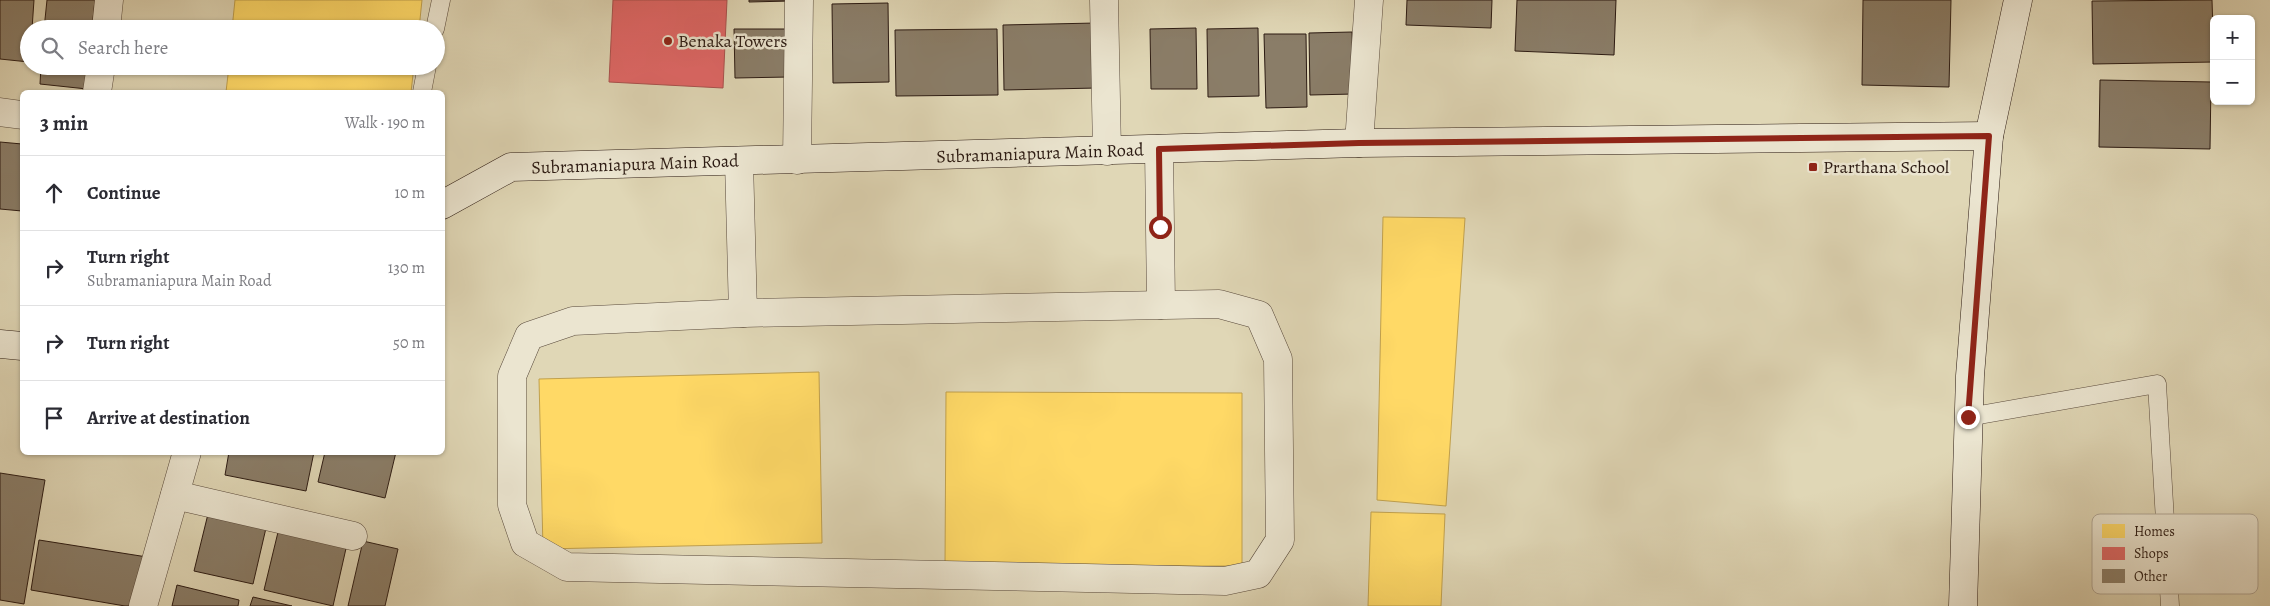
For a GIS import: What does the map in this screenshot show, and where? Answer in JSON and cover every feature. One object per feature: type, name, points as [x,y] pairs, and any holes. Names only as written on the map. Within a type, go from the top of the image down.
[{"type":"street","points":[[107,20],[110,0]]},
{"type":"street","points":[[796,160],[799,0]]},
{"type":"street","points":[[1104,0],[1107,151]]},
{"type":"street","points":[[1359,143],[1369,0]]},
{"type":"street","points":[[1963,606],[1968,417],[1989,136],[2018,0]]},
{"type":"street","points":[[97,90],[100,75]]},
{"type":"street","points":[[0,112],[20,115]]},
{"type":"street","name":"Subramaniapura Main Road","points":[[445,203],[510,168],[1359,143],[1989,136]]},
{"type":"street","points":[[1159,149],[1160,305]]},
{"type":"street","points":[[739,161],[743,313]]},
{"type":"street","points":[[1219,304],[1260,315],[1278,359],[1280,540],[1258,574],[1225,581],[567,567],[525,543],[512,505],[512,376],[529,336],[573,321],[743,313],[1219,304]]},
{"type":"street","points":[[0,344],[20,346]]},
{"type":"street","points":[[143,606],[186,455]]},
{"type":"street","points":[[175,495],[354,536]]},
{"type":"lane","points":[[437,20],[441,0]]},
{"type":"lane","points":[[422,90],[425,75]]},
{"type":"lane","points":[[1968,417],[2157,384],[2165,514]]},
{"type":"building: Homes","points":[[235,0],[422,0],[420,20],[233,20]]},
{"type":"building: Homes","points":[[228,75],[413,75],[411,90],[226,90]]},
{"type":"building: Homes","points":[[1383,217],[1465,218],[1446,506],[1377,500]]},
{"type":"building: Homes","points":[[819,372],[822,543],[543,549],[539,379]]},
{"type":"building: Homes","points":[[946,392],[1242,393],[1242,566],[945,566]]},
{"type":"building: Homes","points":[[1371,512],[1445,514],[1441,606],[1368,606]]},
{"type":"building: Shops","name":"Benaka Towers","points":[[613,0],[727,0],[723,88],[609,82]]},
{"type":"building: Other","points":[[0,0],[34,0],[33,20],[20,20],[20,61],[0,59]]},
{"type":"building: Other","points":[[47,0],[95,0],[93,20],[45,20]]},
{"type":"building: Other","points":[[749,0],[790,0],[790,1],[749,2]]},
{"type":"building: Other","points":[[1407,0],[1492,0],[1491,28],[1406,25]]},
{"type":"building: Other","points":[[1517,0],[1616,0],[1614,55],[1515,51]]},
{"type":"building: Other","points":[[1863,0],[1951,0],[1949,87],[1862,85]]},
{"type":"building: Other","points":[[2212,0],[2212,15],[2210,15],[2210,62],[2093,64],[2092,1]]},
{"type":"building: Other","points":[[888,3],[889,82],[833,83],[832,4]]},
{"type":"building: Other","points":[[1096,23],[1097,88],[1004,90],[1003,25]]},
{"type":"building: Other","points":[[1196,28],[1197,89],[1151,89],[1150,29]]},
{"type":"building: Other","points":[[1258,28],[1259,96],[1208,97],[1207,29]]},
{"type":"building: Other","points":[[734,29],[788,29],[789,77],[735,78]]},
{"type":"building: Other","points":[[997,29],[998,95],[896,96],[895,30]]},
{"type":"building: Other","points":[[1352,32],[1354,94],[1310,95],[1309,33]]},
{"type":"building: Other","points":[[1264,34],[1306,34],[1307,107],[1266,108]]},
{"type":"building: Other","points":[[40,75],[88,75],[87,89],[40,84]]},
{"type":"building: Other","points":[[2100,80],[2210,82],[2210,149],[2099,147]]},
{"type":"building: Other","points":[[0,142],[20,144],[20,211],[0,209]]},
{"type":"building: Other","points":[[228,455],[313,455],[306,491],[225,475]]},
{"type":"building: Other","points":[[324,455],[395,455],[385,498],[318,482]]},
{"type":"building: Other","points":[[0,473],[45,480],[24,604],[0,600]]},
{"type":"building: Other","points":[[208,514],[266,528],[253,584],[194,571]]},
{"type":"building: Other","points":[[279,528],[347,544],[333,606],[264,590]]},
{"type":"building: Other","points":[[39,540],[147,557],[139,606],[125,606],[31,590]]},
{"type":"building: Other","points":[[363,541],[398,549],[385,606],[348,606]]},
{"type":"building: Other","points":[[177,585],[239,600],[238,606],[172,606]]},
{"type":"building: Other","points":[[253,597],[292,606],[250,606]]},
{"type":"place","name":"Benaka Towers","points":[[668,41]]},
{"type":"place","name":"Prarthana School","points":[[1813,167]]},
{"type":"route","points":[[1160,227],[1159,149],[1359,143],[1989,136],[1968,417]]}]
